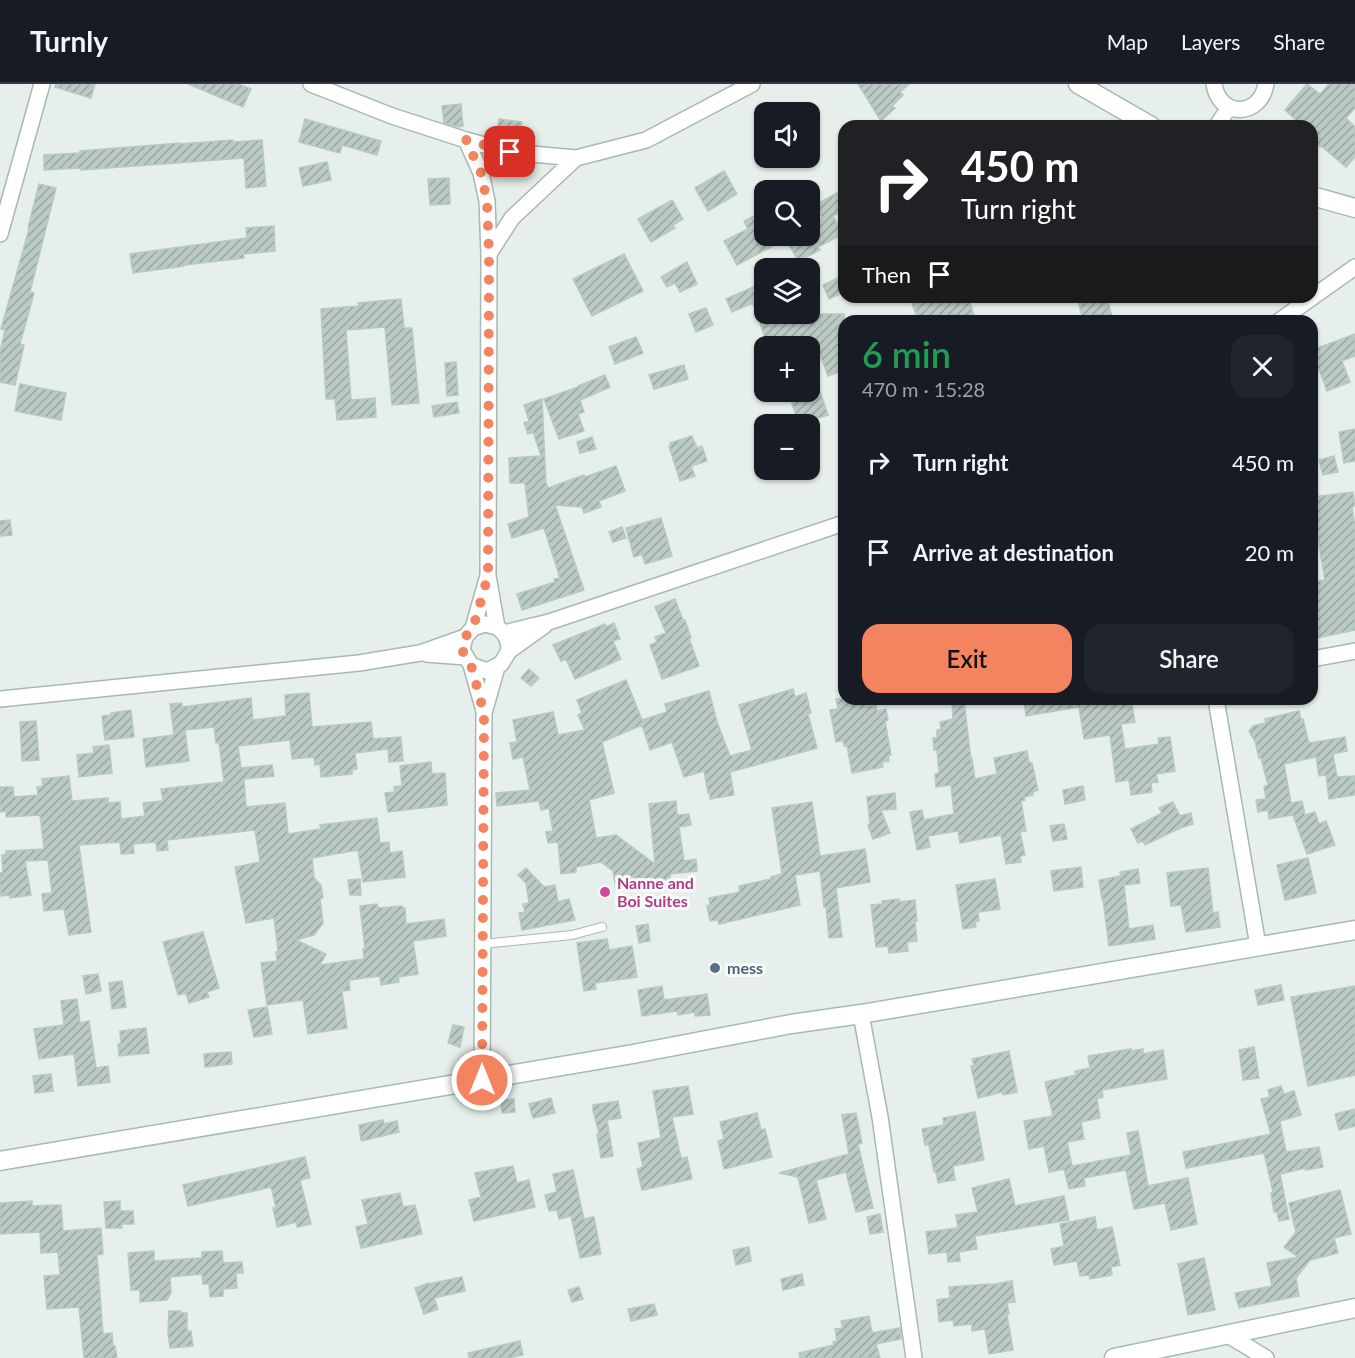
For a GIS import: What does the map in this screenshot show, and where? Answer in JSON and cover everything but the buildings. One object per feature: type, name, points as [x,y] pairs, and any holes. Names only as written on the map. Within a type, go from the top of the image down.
[{"type":"street","points":[[0,234],[42,84]]},
{"type":"street","points":[[311,84],[393,116],[466,140],[510,152],[576,158],[646,140],[752,84]]},
{"type":"street","points":[[1078,84],[1141,120]]},
{"type":"street","points":[[1214,84],[1221,102],[1237,109],[1246,109],[1254,105],[1260,99],[1266,84]]},
{"type":"street","points":[[1221,120],[1229,107]]},
{"type":"street","points":[[466,140],[481,173],[487,201],[489,254],[488,576],[500,630],[508,641],[509,651]]},
{"type":"street","points":[[489,254],[512,218],[576,158]]},
{"type":"street","points":[[1318,198],[1355,208]]},
{"type":"street","points":[[1318,293],[1355,267]]},
{"type":"street","points":[[1287,315],[1304,303]]},
{"type":"street","points":[[0,699],[359,663],[420,653],[485,624],[500,630],[549,622],[838,525]]},
{"type":"street","points":[[484,713],[468,661],[462,650],[488,576]]},
{"type":"street","points":[[420,653],[468,661],[487,671],[501,664],[509,651],[549,622]]},
{"type":"street","points":[[1318,658],[1355,651]]},
{"type":"street","points":[[482,1080],[484,713],[497,666]]},
{"type":"street","points":[[1217,705],[1258,946]]},
{"type":"street","points":[[0,1161],[633,1054],[791,1024],[1355,930]]},
{"type":"street","points":[[861,1014],[880,1118],[915,1358]]},
{"type":"street","points":[[1114,1358],[1355,1308]]},
{"type":"street","points":[[1228,1335],[1266,1358]]},
{"type":"lane","points":[[483,944],[572,935],[602,927]]},
{"type":"place","name":"Nanne and Boi Suites","points":[[605,892]]},
{"type":"place","name":"mess","points":[[715,968]]},
{"type":"route","points":[[482,1080],[484,713],[471,665],[462,650],[465,637],[473,628],[488,576],[489,254],[487,201],[481,173],[466,140],[510,152]]}]
